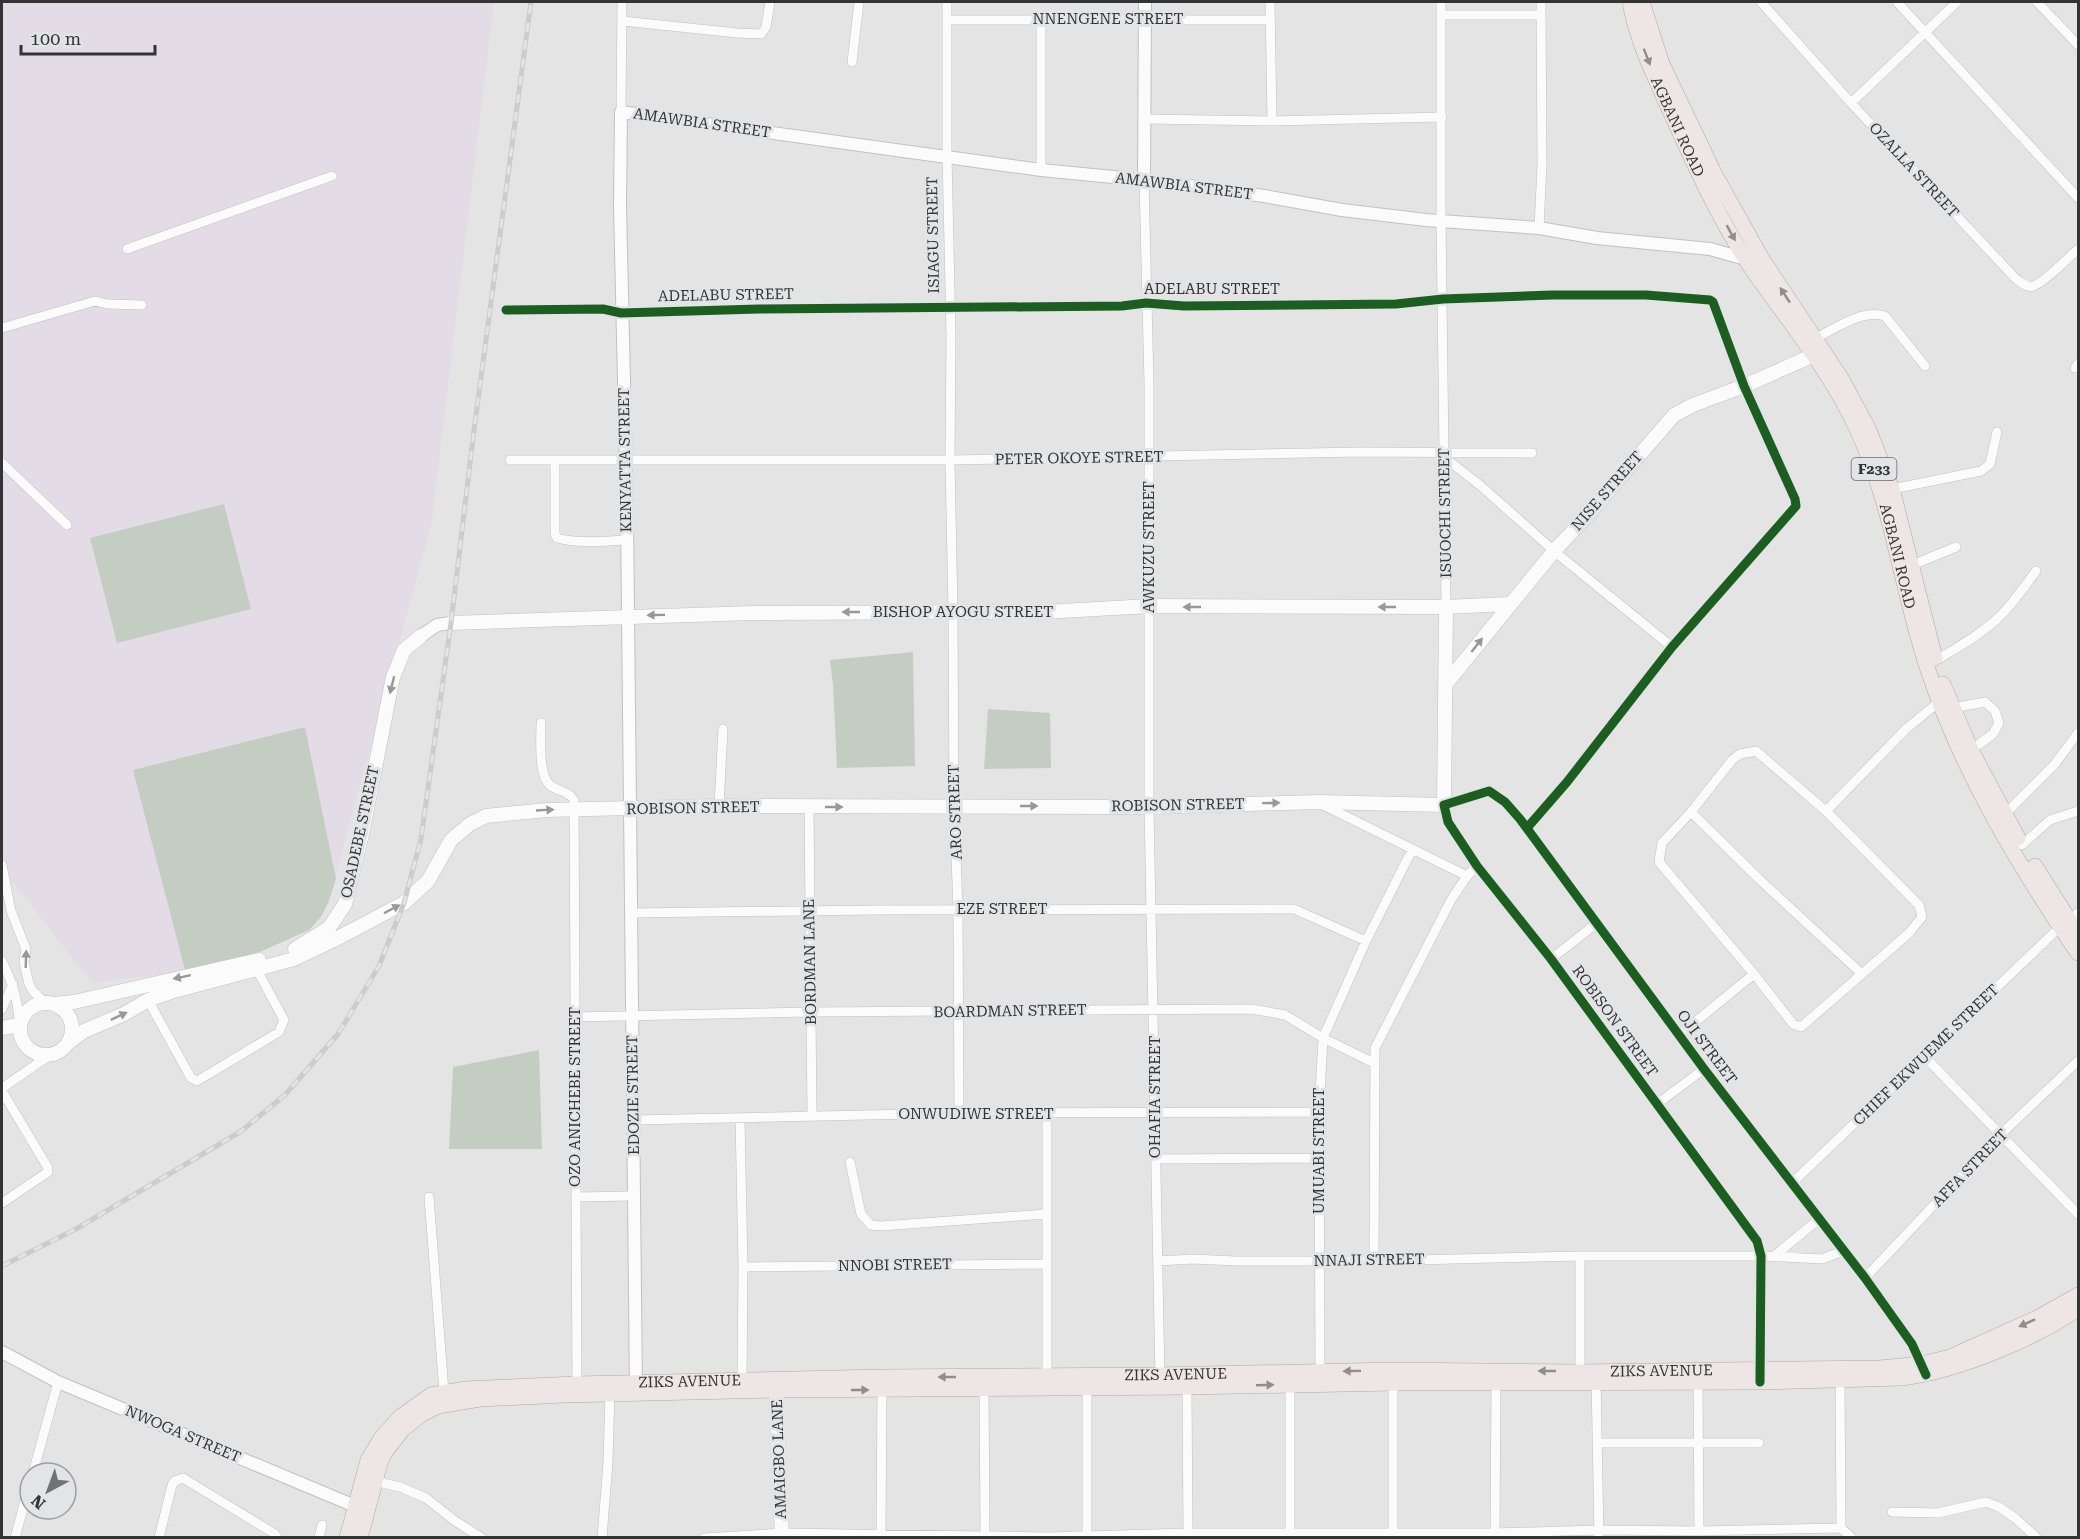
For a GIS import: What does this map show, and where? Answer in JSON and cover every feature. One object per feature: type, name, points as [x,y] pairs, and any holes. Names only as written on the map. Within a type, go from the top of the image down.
[{"type":"main road","name":"AGBANI ROAD","points":[[1630,2],[1641,43],[1681,138],[1754,260],[1816,349],[1841,378],[1860,411],[1892,489],[1946,705],[1964,762],[1991,813],[2070,920],[2079,953]]},
{"type":"main road","name":"AGBANI ROAD","points":[[1642,2],[1662,64],[1754,260]]},
{"type":"main road","name":"AGBANI ROAD","points":[[1816,349],[1845,404],[1875,472],[1926,665],[2004,815],[2079,934]]},
{"type":"main road","name":"NISE STREET","points":[[1445,685],[1509,604],[1674,415],[1693,405],[1744,386],[1816,349]]},
{"type":"main road","name":"BISHOP AYOGU STREET","points":[[451,623],[753,613],[1044,612],[1149,606],[1446,607],[1509,604]]},
{"type":"main road","name":"ISUOCHI STREET","points":[[1444,805],[1446,607]]},
{"type":"main road","name":"OSADEBE STREET","points":[[54,1004],[74,1002],[270,957],[307,943],[334,923],[345,904],[352,879],[393,677],[404,650],[421,636]]},
{"type":"main road","name":"ROBISON STREET","points":[[574,810],[719,806],[1149,807],[1317,802],[1444,805]]},
{"type":"main road","points":[[68,1043],[72,1028],[71,1020],[67,1012],[54,1004],[46,1003],[31,1007],[19,1024],[21,1035],[29,1049],[35,1053],[50,1055],[63,1049],[84,1031],[148,1000],[294,959],[404,903],[428,881],[451,840],[461,830],[477,820],[495,814],[574,810]]},
{"type":"main road","points":[[334,923],[340,937]]},
{"type":"main road","points":[[2,1028],[19,1024]]},
{"type":"main road","name":"ZIKS AVENUE","points":[[360,1538],[361,1507],[368,1460],[389,1428],[418,1403],[431,1395],[444,1392],[466,1389],[1393,1376],[1580,1378],[1839,1375],[1902,1378],[1978,1346],[2079,1295]]},
{"type":"main road","name":"ZIKS AVENUE","points":[[1924,1369],[1987,1356],[2046,1328],[2079,1309]]},
{"type":"main road","name":"ZIKS AVENUE","points":[[1160,1381],[1187,1387],[1290,1378]]},
{"type":"main road","name":"AMAIGBO LANE","points":[[776,1385],[782,1535]]},
{"type":"main road","name":"ZIKS AVENUE","points":[[347,1538],[385,1452],[403,1429],[423,1414],[438,1406],[480,1399],[577,1389]]},
{"type":"street","points":[[621,112],[622,2]]},
{"type":"street","points":[[622,21],[761,34],[766,27],[770,2]]},
{"type":"street","points":[[852,62],[859,2]]},
{"type":"street","name":"ISIAGU STREET","points":[[946,2],[953,612]]},
{"type":"street","points":[[1144,180],[1145,2]]},
{"type":"street","points":[[1270,2],[1272,121]]},
{"type":"street","name":"ISUOCHI STREET","points":[[1441,2],[1441,221],[1446,607]]},
{"type":"street","points":[[1539,228],[1542,165],[1541,2]]},
{"type":"street","name":"OZALLA STREET","points":[[1761,2],[1851,103],[1996,258],[2026,286],[2032,287],[2040,282],[2079,249]]},
{"type":"street","points":[[1896,2],[2079,198]]},
{"type":"street","points":[[1851,103],[1956,2]]},
{"type":"street","points":[[2037,2],[2079,45]]},
{"type":"street","points":[[1441,15],[1541,15]]},
{"type":"street","points":[[1041,19],[1041,170]]},
{"type":"street","name":"NNENGENE STREET","points":[[947,20],[1270,20]]},
{"type":"street","name":"AMAWBIA STREET","points":[[621,112],[1041,170],[1144,180],[1264,196],[1342,210],[1441,221],[1539,228],[1597,238],[1710,249],[1754,260]]},
{"type":"street","name":"KENYATTA STREET","points":[[621,112],[621,313],[628,616],[629,809]]},
{"type":"street","points":[[1145,119],[1272,121],[1442,117]]},
{"type":"street","points":[[127,249],[332,176]]},
{"type":"street","name":"AWKUZU STREET","points":[[1144,180],[1149,383],[1149,807]]},
{"type":"street","name":"ADELABU STREET","points":[[506,310],[603,309],[621,313],[759,309],[1122,306],[1146,303],[1184,306],[1396,304],[1443,299],[1552,294],[1646,295],[1713,302],[1744,386]]},
{"type":"street","points":[[2,328],[95,301],[107,304],[142,305]]},
{"type":"street","points":[[1816,349],[1852,320],[1864,316],[1882,315],[1925,366]]},
{"type":"street","points":[[1527,828],[1567,782],[1672,647],[1796,506],[1795,499],[1744,386]]},
{"type":"street","points":[[1892,489],[1981,471],[1990,464],[1997,432]]},
{"type":"street","name":"PETER OKOYE STREET","points":[[510,460],[950,460],[1532,453]]},
{"type":"street","points":[[1444,455],[1554,551],[1672,647]]},
{"type":"street","points":[[555,461],[555,533],[557,538],[579,542],[626,540]]},
{"type":"street","points":[[2,463],[67,525]]},
{"type":"street","points":[[1912,565],[1956,547]]},
{"type":"street","points":[[1935,661],[1969,641],[2001,616],[2036,571]]},
{"type":"street","name":"ARO STREET","points":[[953,612],[959,1113]]},
{"type":"street","name":"BISHOP AYOGU STREET","points":[[421,636],[437,625],[451,623]]},
{"type":"street","points":[[1826,811],[1907,728],[1946,705],[1985,702],[1995,711],[1999,723],[1994,734],[1971,750]]},
{"type":"street","points":[[541,723],[544,776],[550,786],[572,796],[574,810]]},
{"type":"street","points":[[719,806],[723,729]]},
{"type":"street","points":[[2004,815],[2054,765],[2079,733]]},
{"type":"street","points":[[1756,751],[1826,811],[1919,905],[1922,918],[1909,933],[1801,1027],[1793,1024],[1754,974],[1659,862],[1662,843],[1691,812],[1732,760],[1740,754],[1756,751]]},
{"type":"street","name":"OJI STREET","points":[[1444,805],[1489,791],[1511,808],[1704,1069],[1865,1278],[1912,1344],[1924,1369]]},
{"type":"street","points":[[1317,802],[1467,876]]},
{"type":"street","name":"ROBISON STREET","points":[[1444,805],[1448,822],[1477,866],[1551,959],[1739,1213],[1757,1241],[1761,1257]]},
{"type":"street","name":"BORDMAN LANE","points":[[809,807],[812,1116]]},
{"type":"street","name":"OHAFIA STREET","points":[[1149,807],[1160,1381]]},
{"type":"street","name":"EDOZIE STREET","points":[[629,809],[636,1388]]},
{"type":"street","name":"OZO ANICHEBE STREET","points":[[574,810],[577,1389]]},
{"type":"street","points":[[2022,845],[2050,820],[2079,811]]},
{"type":"street","points":[[1691,812],[1760,880],[1862,974]]},
{"type":"street","name":"UMUABI STREET","points":[[1320,1378],[1318,1112],[1323,1038],[1366,941],[1412,850]]},
{"type":"street","points":[[2,865],[11,911],[26,949],[24,962],[29,984],[41,999],[54,1004]]},
{"type":"street","points":[[1374,1261],[1375,1048],[1451,900],[1467,876],[1477,866]]},
{"type":"street","name":"EZE STREET","points":[[631,913],[958,909],[1294,909],[1366,941]]},
{"type":"street","name":"CHIEF EKWUEME STREET","points":[[1791,1184],[2070,920]]},
{"type":"street","points":[[1551,959],[1597,923]]},
{"type":"street","points":[[2,960],[13,984],[19,1011],[19,1024]]},
{"type":"street","points":[[148,1000],[192,1078],[197,1081],[279,1032],[282,1028],[284,1020],[257,970]]},
{"type":"street","points":[[1679,1035],[1754,974]]},
{"type":"street","points":[[2,1009],[13,984]]},
{"type":"street","name":"BOARDMAN STREET","points":[[575,1017],[810,1012],[959,1013],[1252,1009],[1276,1012],[1292,1018],[1323,1038],[1374,1062]]},
{"type":"street","points":[[2,1203],[48,1172],[48,1168],[2,1090],[50,1055]]},
{"type":"street","points":[[1924,1056],[2079,1214]]},
{"type":"street","name":"AFFA STREET","points":[[1865,1278],[2000,1135],[2079,1061]]},
{"type":"street","points":[[1657,1104],[1704,1069]]},
{"type":"street","name":"ONWUDIWE STREET","points":[[633,1120],[959,1113],[1318,1112]]},
{"type":"street","points":[[1047,1114],[1047,1382]]},
{"type":"street","points":[[740,1118],[743,1267],[742,1385]]},
{"type":"street","points":[[1155,1159],[1319,1158]]},
{"type":"street","points":[[850,1162],[861,1214],[871,1225],[1046,1214]]},
{"type":"street","points":[[576,1197],[633,1196]]},
{"type":"street","points":[[429,1197],[444,1392]]},
{"type":"street","points":[[1773,1257],[1819,1219]]},
{"type":"street","name":"NNAJI STREET","points":[[1158,1261],[1193,1259],[1374,1261],[1580,1256],[1822,1259],[1843,1251]]},
{"type":"street","points":[[1580,1256],[1580,1378]]},
{"type":"street","points":[[1760,1376],[1761,1257]]},
{"type":"street","name":"NNOBI STREET","points":[[743,1267],[1047,1264]]},
{"type":"street","name":"NWOGA STREET","points":[[2,1352],[58,1382],[361,1507]]},
{"type":"street","points":[[1839,1375],[1841,1528]]},
{"type":"street","points":[[1393,1376],[1393,1533]]},
{"type":"street","points":[[1698,1376],[1699,1531]]},
{"type":"street","points":[[1495,1533],[1496,1377]]},
{"type":"street","points":[[1596,1377],[1598,1534]]},
{"type":"street","points":[[1290,1378],[1290,1533]]},
{"type":"street","points":[[36,1461],[58,1382]]},
{"type":"street","points":[[1086,1382],[1087,1535]]},
{"type":"street","points":[[984,1383],[985,1535]]},
{"type":"street","points":[[881,1535],[882,1384]]},
{"type":"street","points":[[1187,1387],[1188,1533]]},
{"type":"street","points":[[602,1538],[608,1462],[610,1388]]},
{"type":"street","points":[[1598,1443],[1759,1443]]},
{"type":"street","points":[[159,1538],[172,1485],[183,1478],[275,1534],[277,1538]]},
{"type":"street","points":[[374,1481],[400,1487],[426,1498],[455,1521],[482,1538]]},
{"type":"street","points":[[1892,1512],[1938,1513],[1986,1502],[1999,1507],[2015,1518],[2037,1538]]},
{"type":"street","points":[[15,1538],[20,1521]]},
{"type":"street","points":[[319,1538],[322,1525]]},
{"type":"street","points":[[704,1538],[782,1535],[1050,1537],[1188,1533],[1598,1534],[1841,1528],[1852,1538]]},
{"type":"shaded area","points":[[2,2],[494,2],[431,526],[328,903],[237,965],[92,983],[2,868]]},
{"type":"shaded area","points":[[224,504],[251,609],[117,643],[90,538]]},
{"type":"shaded area","points":[[913,652],[915,766],[837,768],[830,660]]},
{"type":"shaded area","points":[[988,709],[1050,713],[1051,768],[984,769]]},
{"type":"shaded area","points":[[305,727],[336,879],[328,903],[321,917],[309,930],[260,952],[185,970],[133,770]]},
{"type":"shaded area","points":[[539,1050],[542,1149],[449,1149],[453,1067]]},
{"type":"railway","points":[[2,1266],[76,1229],[240,1132],[285,1095],[338,1034],[379,966],[404,903],[421,839],[531,2]]},
{"type":"cycle path","points":[[506,310],[603,309],[621,313],[759,309],[1122,306],[1146,303],[1184,306],[1396,304],[1443,299],[1552,295],[1646,295],[1710,300],[1713,302],[1744,386],[1795,499],[1796,506],[1672,647],[1567,782],[1527,828]]},
{"type":"cycle path","points":[[1760,1382],[1761,1256],[1757,1241],[1551,959],[1477,866],[1448,822],[1444,805],[1489,791],[1505,802],[1520,819],[1704,1069],[1865,1278],[1912,1344],[1926,1375]]}]
